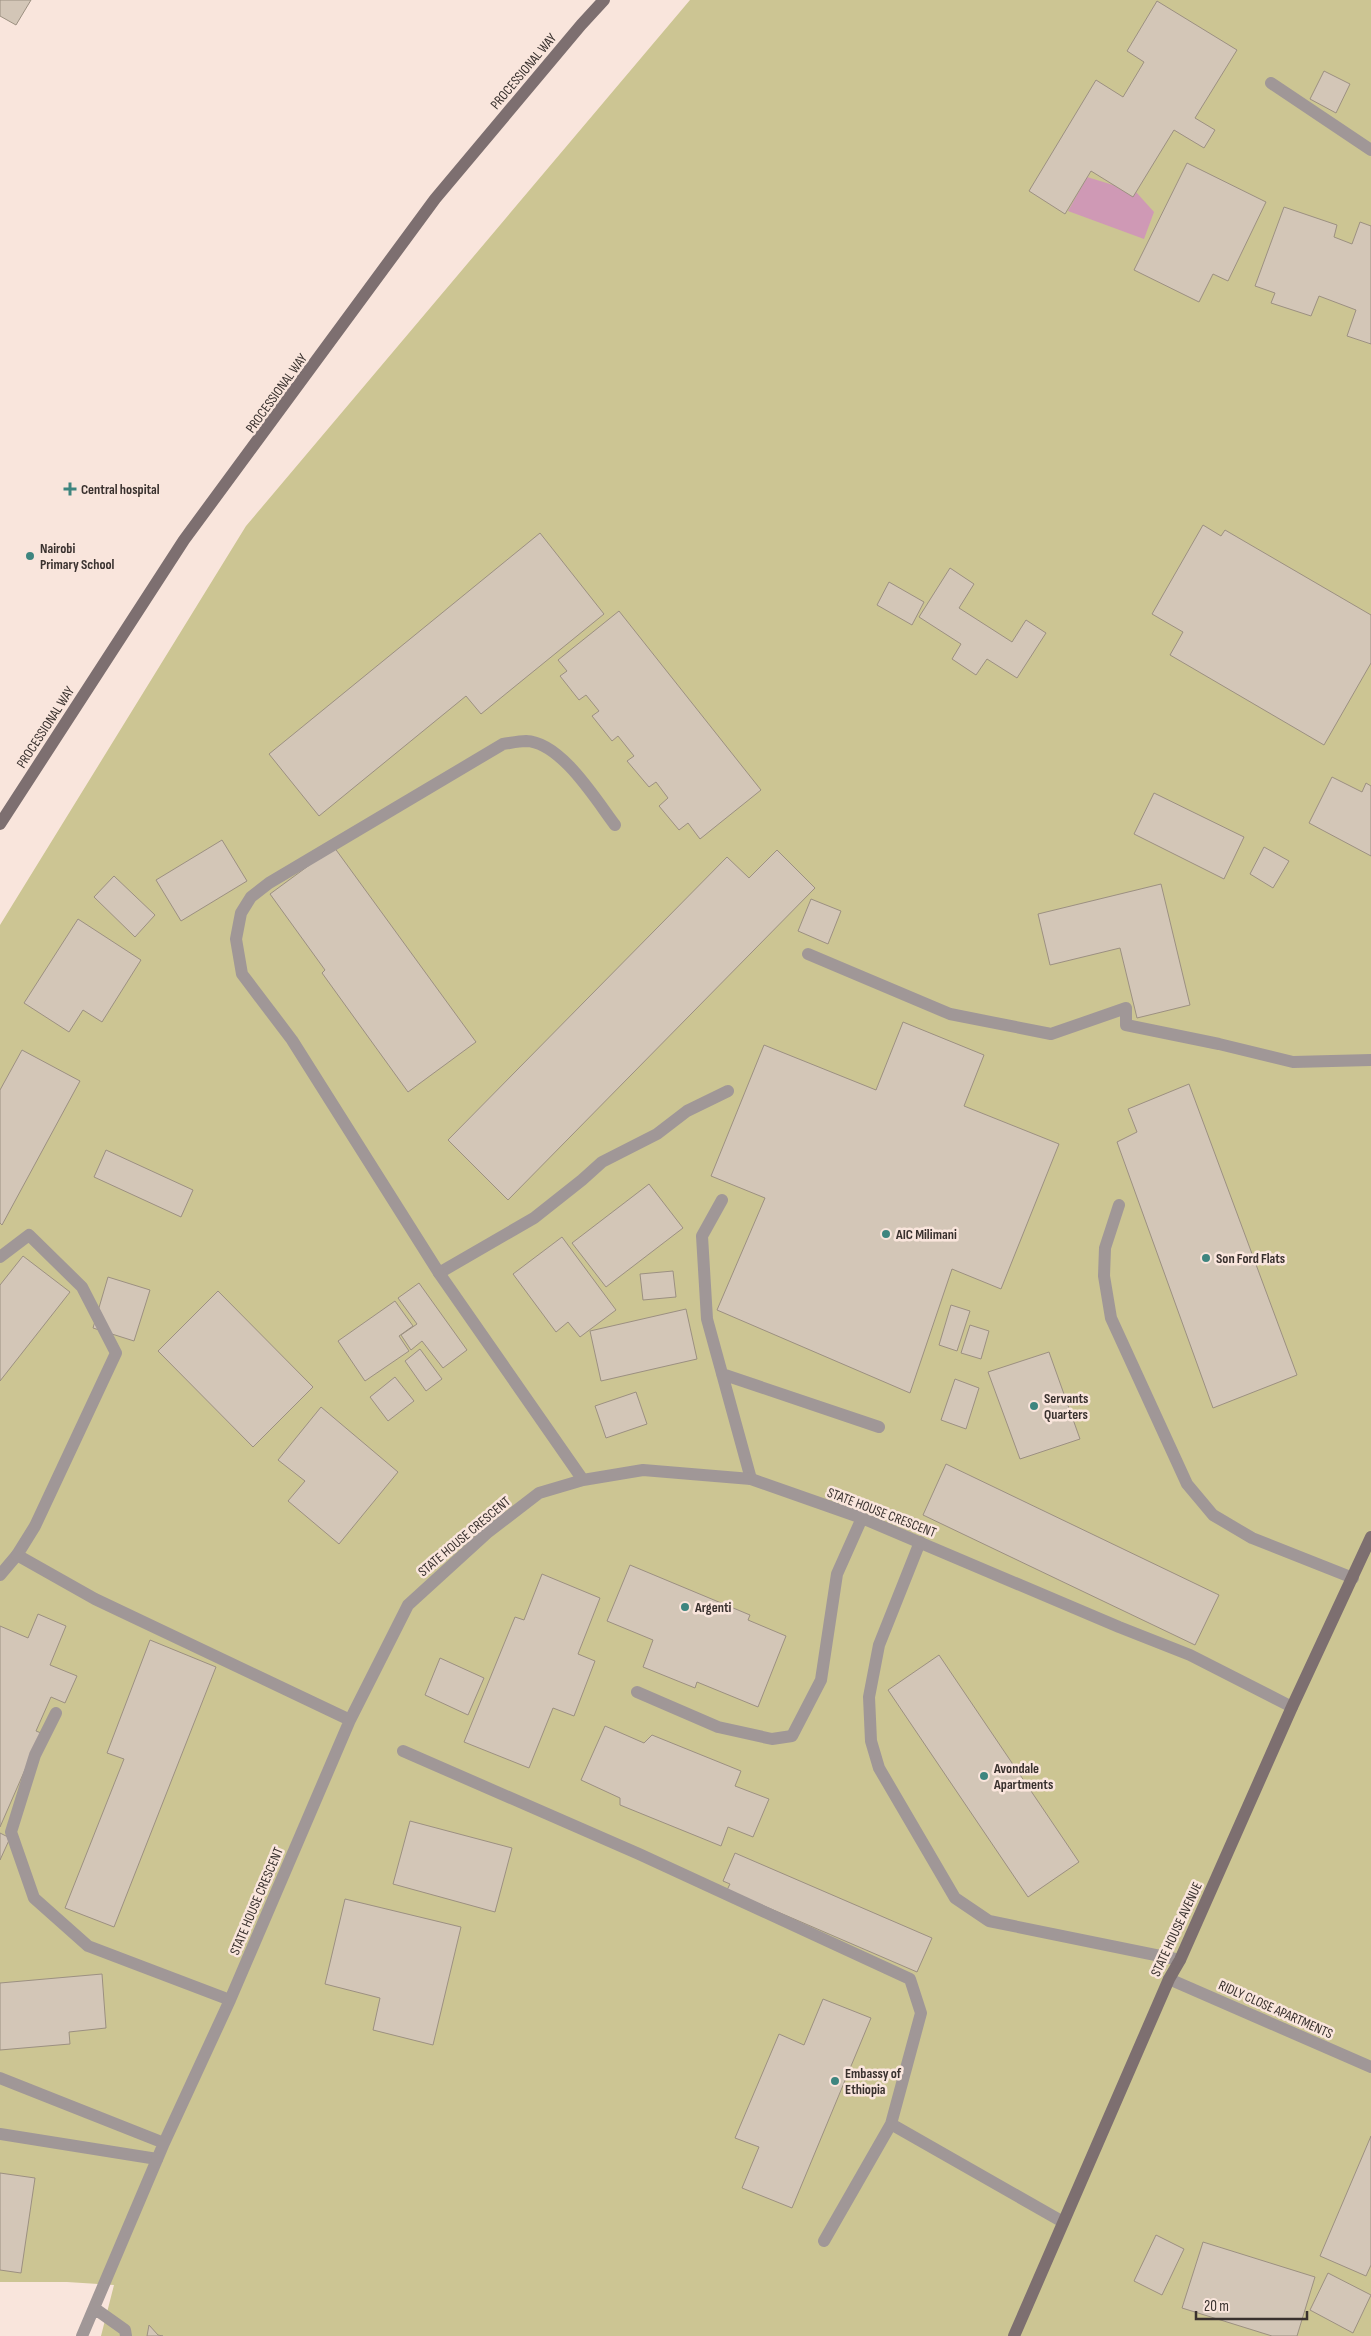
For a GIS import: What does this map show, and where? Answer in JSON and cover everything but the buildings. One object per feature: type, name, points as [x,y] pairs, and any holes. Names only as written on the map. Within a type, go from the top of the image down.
[{"type":"street","name":"PROCESSIONAL WAY","points":[[0,824],[184,540],[435,199],[604,0]]},
{"type":"street","points":[[1271,82],[1371,150]]},
{"type":"street","points":[[583,1480],[439,1273],[292,1040],[242,974],[236,939],[241,913],[251,898],[269,883],[503,744],[528,741],[551,750],[574,772],[615,825]]},
{"type":"street","points":[[808,954],[950,1014],[1051,1034],[1126,1008],[1126,1025],[1220,1044],[1293,1062],[1371,1060]]},
{"type":"street","points":[[439,1273],[534,1218],[602,1162],[657,1134],[687,1111],[728,1091]]},
{"type":"street","points":[[722,1200],[702,1236],[707,1319],[751,1479]]},
{"type":"street","points":[[1119,1205],[1106,1248],[1104,1276],[1111,1318],[1187,1484],[1213,1516],[1252,1538],[1353,1578]]},
{"type":"street","points":[[0,1257],[29,1235],[82,1287],[116,1353],[35,1526],[17,1555],[0,1575]]},
{"type":"street","points":[[722,1374],[879,1428]]},
{"type":"street","name":"STATE HOUSE CRESCENT","points":[[82,2336],[157,2159],[230,2000],[350,1720],[408,1605],[487,1533],[539,1493],[583,1480],[643,1470],[751,1479],[862,1518],[1119,1627],[1190,1655],[1292,1707]]},
{"type":"street","points":[[637,1692],[718,1727],[772,1739],[792,1736],[821,1680],[837,1574],[862,1518]]},
{"type":"street","name":"STATE HOUSE AVENUE","points":[[1014,2336],[1169,1978],[1180,1960],[1292,1707],[1371,1537]]},
{"type":"street","points":[[920,1542],[879,1645],[870,1697],[871,1742],[879,1768],[955,1898],[989,1921],[1180,1960]]},
{"type":"street","points":[[17,1555],[95,1599],[350,1720]]},
{"type":"street","points":[[56,1712],[35,1755],[11,1832],[34,1898],[88,1946],[230,2000]]},
{"type":"street","points":[[403,1751],[639,1854],[910,1979],[921,2013],[891,2124],[824,2241]]},
{"type":"street","name":"RIDLY CLOSE APARTMENTS","points":[[1169,1978],[1371,2067]]},
{"type":"street","points":[[0,2078],[164,2143]]},
{"type":"street","points":[[891,2124],[1063,2222]]},
{"type":"street","points":[[0,2134],[157,2159]]},
{"type":"street","points":[[94,2308],[125,2330],[126,2336]]},
{"type":"shaded area","points":[[690,0],[1371,0],[1371,2336],[101,2336],[114,2285],[67,2282],[0,2282],[0,925],[246,526]]},
{"type":"shaded area","points":[[1087,177],[1136,192],[1154,212],[1144,239],[1068,211]]},
{"type":"place","name":"Central hospital","points":[[70,489]]},
{"type":"place","name":"Nairobi Primary School","points":[[30,556]]},
{"type":"place","name":"AIC Milimani","points":[[886,1234]]},
{"type":"place","name":"Son Ford Flats","points":[[1206,1258]]},
{"type":"place","name":"Servants Quarters","points":[[1034,1406]]},
{"type":"place","name":"Argenti","points":[[685,1607]]},
{"type":"place","name":"Avondale Apartments","points":[[984,1776]]},
{"type":"place","name":"Embassy of Ethiopia","points":[[835,2081]]}]
